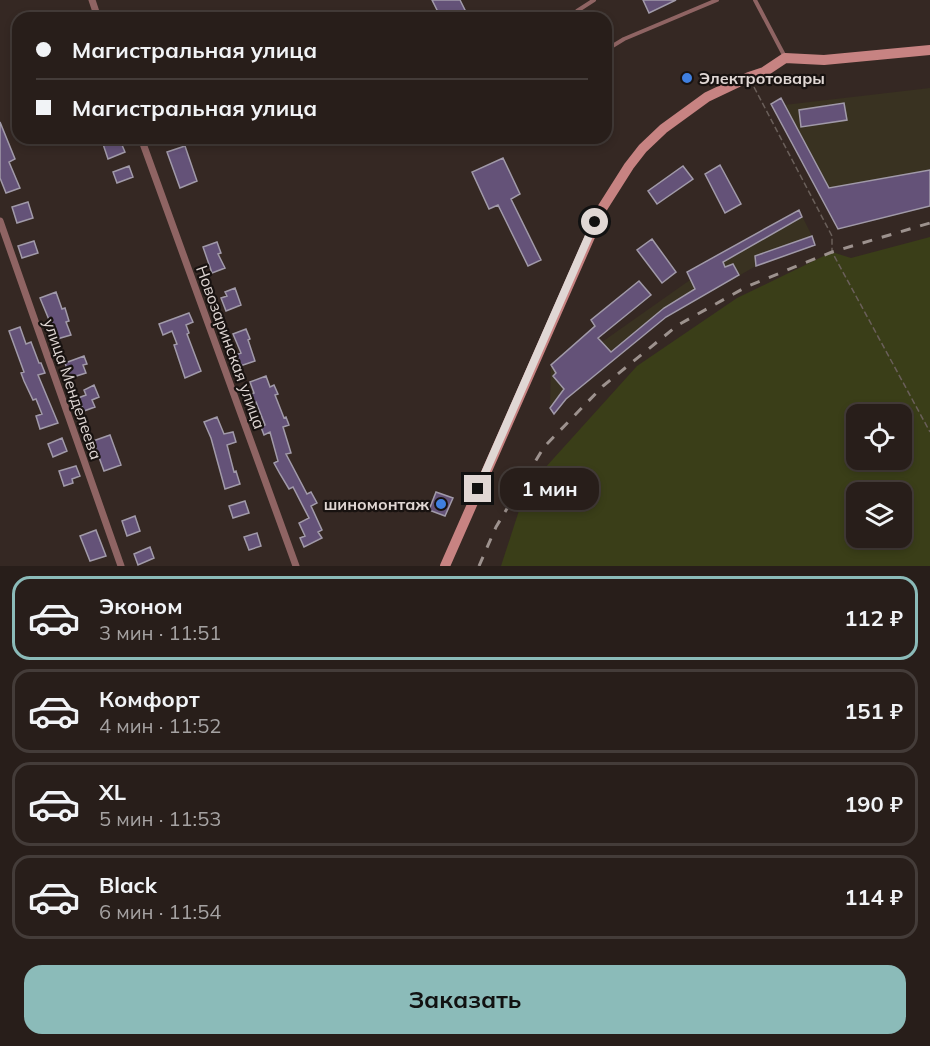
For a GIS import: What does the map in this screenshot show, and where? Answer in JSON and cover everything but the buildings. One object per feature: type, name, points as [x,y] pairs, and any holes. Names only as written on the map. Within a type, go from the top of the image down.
[{"type":"main road","points":[[445,566],[588,238],[614,186],[644,148],[670,124],[707,97],[748,77],[764,72],[785,58],[824,60],[930,50]]},
{"type":"street","name":"Новозаринская улица","points":[[143,144],[297,566]]},
{"type":"street","name":"улица Менделеева","points":[[0,221],[122,566]]},
{"type":"lane","points":[[576,12],[594,0]]},
{"type":"lane","points":[[612,46],[624,39],[717,0]]},
{"type":"lane","points":[[755,0],[785,58]]},
{"type":"path","points":[[748,77],[832,236],[832,252],[930,432]]},
{"type":"shaded area","points":[[930,88],[930,206],[838,229],[771,104],[781,98],[784,105]]},
{"type":"shaded area","points":[[799,210],[815,245],[756,266],[666,317],[566,399],[554,414],[550,408],[551,365],[590,330],[602,342],[690,280],[687,272]]},
{"type":"green space","points":[[930,237],[930,566],[501,566],[526,489],[637,366],[737,298],[832,252],[851,258]]},
{"type":"railway","points":[[479,566],[496,527],[544,447],[603,386],[678,325],[746,287],[797,266],[832,252],[930,223]]},
{"type":"place","name":"Электротовары","points":[[687,78]]},
{"type":"place","name":"шиномонтаж","points":[[441,504]]},
{"type":"route","points":[[478,489],[595,222]]}]
